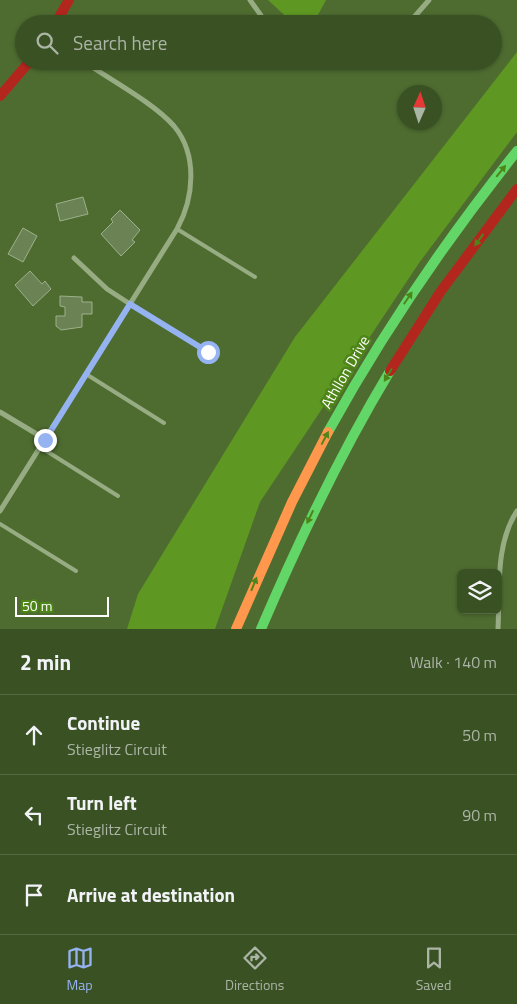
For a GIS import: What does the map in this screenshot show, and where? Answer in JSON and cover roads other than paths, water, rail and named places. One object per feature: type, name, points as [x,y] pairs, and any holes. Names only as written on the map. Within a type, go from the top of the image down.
[{"type":"main road","points":[[60,15],[69,0]]},
{"type":"main road","points":[[0,96],[22,70]]},
{"type":"main road","name":"Athllon Drive","points":[[236,629],[281,524],[343,404],[384,335],[442,249],[517,151]]},
{"type":"main road","points":[[261,629],[313,511],[390,372],[433,304],[517,188]]},
{"type":"street","points":[[250,0],[261,15]]},
{"type":"street","points":[[416,15],[429,0]]},
{"type":"street","points":[[0,511],[177,228],[189,196],[191,175],[184,144],[175,127],[161,114],[95,70]]},
{"type":"street","points":[[74,258],[107,289],[130,304]]},
{"type":"street","points":[[0,412],[45,440]]},
{"type":"street","points":[[498,629],[502,546],[510,521],[517,511]]},
{"type":"lane","points":[[177,228],[255,277]]},
{"type":"lane","points":[[130,304],[208,352]]},
{"type":"lane","points":[[86,374],[164,423]]},
{"type":"lane","points":[[40,447],[118,496]]},
{"type":"lane","points":[[0,524],[76,571]]}]
